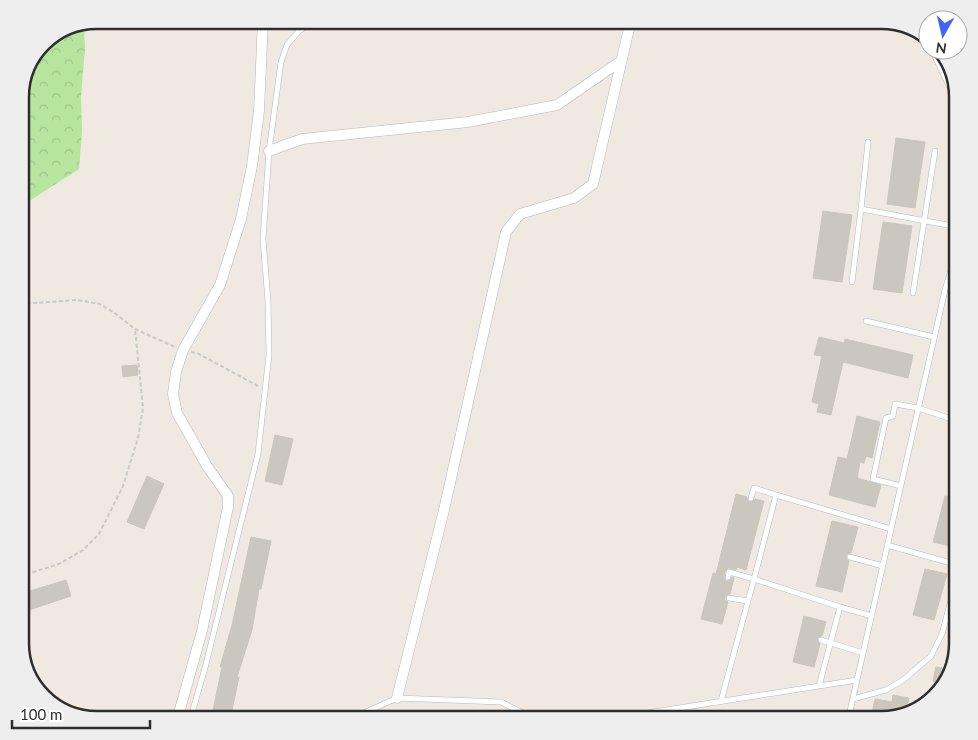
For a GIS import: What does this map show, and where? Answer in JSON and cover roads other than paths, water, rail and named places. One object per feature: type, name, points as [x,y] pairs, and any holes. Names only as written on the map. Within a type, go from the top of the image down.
[{"type":"street","points":[[180,711],[202,631],[227,520],[228,496],[207,466],[177,413],[173,394],[176,372],[183,350],[220,285],[241,219],[252,166],[259,111],[263,29]]},
{"type":"street","points":[[397,698],[444,510],[506,232],[520,214],[574,198],[593,184],[629,29]]},
{"type":"street","points":[[269,152],[302,139],[468,122],[557,105],[621,61]]},
{"type":"lane","points":[[193,711],[258,454],[269,354],[268,301],[263,239],[269,152],[281,62],[288,45],[302,29]]},
{"type":"lane","points":[[937,60],[948,84]]},
{"type":"lane","points":[[852,282],[868,142]]},
{"type":"lane","points":[[913,293],[935,150]]},
{"type":"lane","points":[[860,209],[949,225]]},
{"type":"lane","points":[[850,711],[949,277]]},
{"type":"lane","points":[[866,322],[934,337]]},
{"type":"lane","points":[[901,486],[874,479],[886,418],[893,416],[895,404],[918,408],[949,418]]},
{"type":"lane","points":[[751,498],[754,488],[891,529]]},
{"type":"lane","points":[[721,702],[776,495]]},
{"type":"lane","points":[[887,545],[949,562]]},
{"type":"lane","points":[[850,557],[883,566]]},
{"type":"lane","points":[[728,577],[729,572],[872,616]]},
{"type":"lane","points":[[729,598],[748,602]]},
{"type":"lane","points":[[819,686],[840,607]]},
{"type":"lane","points":[[853,699],[886,690],[903,680],[931,656],[942,634],[949,608]]},
{"type":"lane","points":[[821,640],[863,653]]},
{"type":"lane","points":[[662,711],[857,680]]},
{"type":"lane","points":[[368,711],[397,698],[502,702],[520,711]]}]
